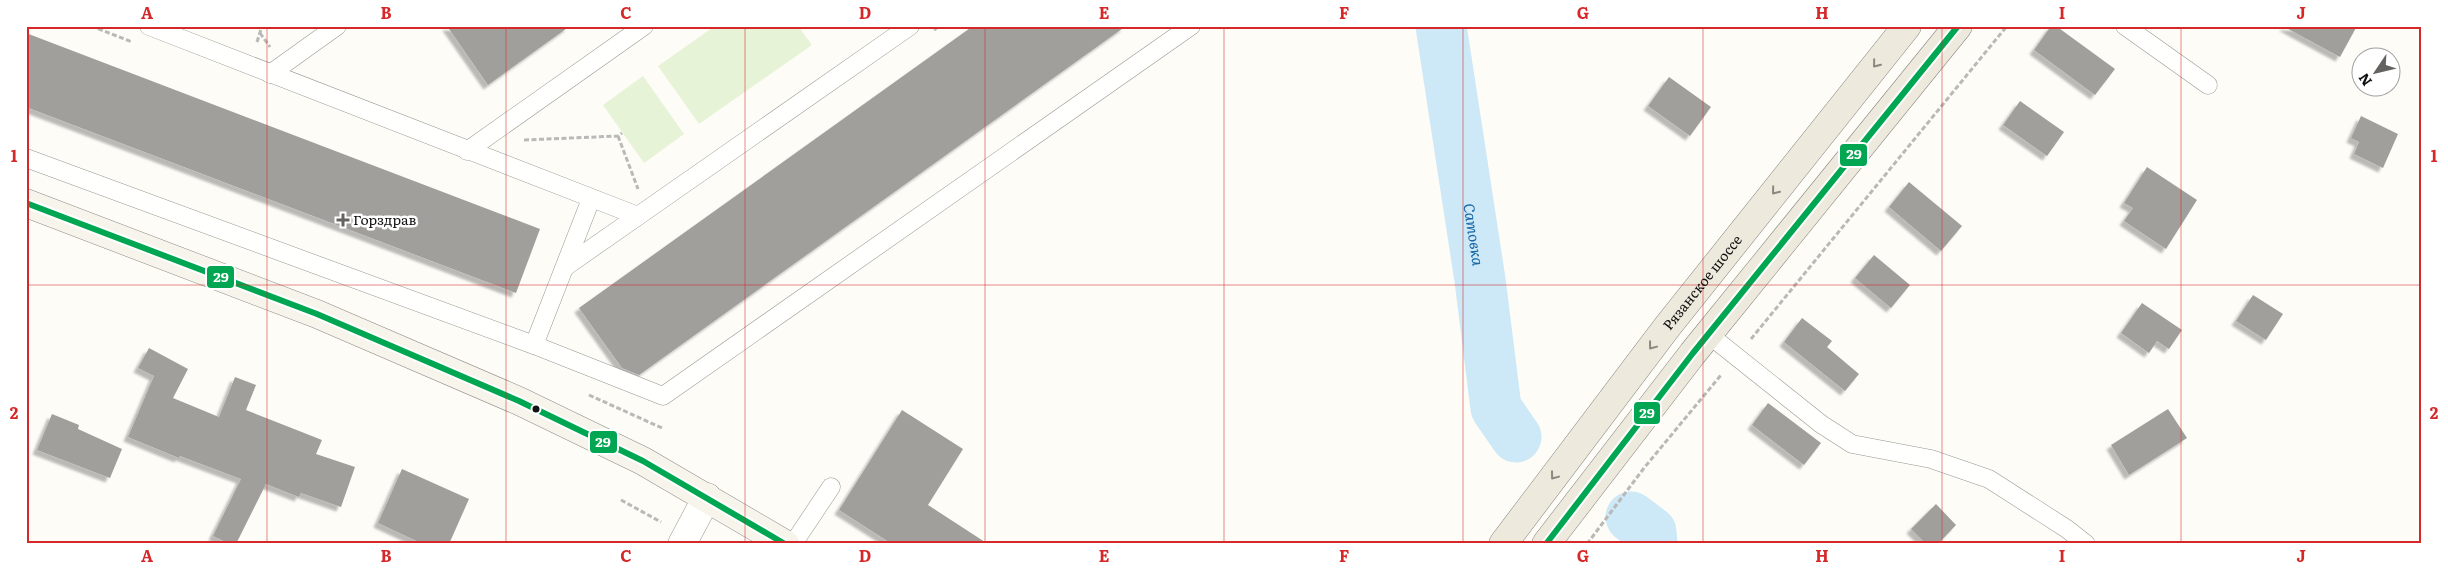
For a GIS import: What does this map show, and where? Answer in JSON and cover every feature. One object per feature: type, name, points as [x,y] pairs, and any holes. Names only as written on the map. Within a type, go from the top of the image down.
[{"type":"main road","name":"Рязанское шоссе","points":[[1503,544],[1667,327],[1907,26]]},
{"type":"main road","points":[[1546,544],[1708,334],[1958,26]]},
{"type":"main road","points":[[26,203],[317,314],[510,397],[643,461],[785,544]]},
{"type":"street","points":[[682,544],[707,497]]},
{"type":"lane","points":[[148,26],[270,74],[474,146],[592,199],[642,213]]},
{"type":"lane","points":[[270,74],[337,26]]},
{"type":"lane","points":[[474,146],[644,26]]},
{"type":"lane","points":[[26,158],[534,346],[663,396],[1191,26]]},
{"type":"lane","points":[[2125,26],[2208,84]]},
{"type":"lane","points":[[565,267],[901,29]]},
{"type":"lane","points":[[534,346],[592,199]]},
{"type":"lane","points":[[1708,334],[1735,358],[1821,424],[1852,444],[1931,459],[1989,480],[2067,529],[2086,544]]},
{"type":"lane","points":[[793,544],[831,487]]},
{"type":"path","points":[[1587,544],[1644,468],[2007,26]]},
{"type":"path","points":[[474,146],[618,136],[622,133]]},
{"type":"path","points":[[618,136],[642,213]]},
{"type":"path","points":[[621,500],[664,524]]},
{"type":"green space","points":[[715,26],[798,26],[812,45],[699,124],[658,66]]},
{"type":"green space","points":[[643,76],[684,134],[644,163],[603,105]]},
{"type":"building","points":[[447,26],[570,26],[488,85]]},
{"type":"building","points":[[973,26],[1126,26],[639,375],[622,368],[579,308]]},
{"type":"building","points":[[2051,26],[2056,26],[2115,69],[2095,95],[2034,50]]},
{"type":"building","points":[[2283,26],[2357,26],[2340,57]]},
{"type":"building","points":[[26,33],[540,229],[516,293],[26,107]]},
{"type":"building","points":[[1669,77],[1711,107],[1690,136],[1648,106]]},
{"type":"building","points":[[2020,101],[2064,132],[2047,156],[2003,125]]},
{"type":"building","points":[[2361,116],[2398,134],[2383,168],[2354,154],[2359,142],[2351,138]]},
{"type":"building","points":[[2147,167],[2197,200],[2166,249],[2124,221],[2133,208],[2124,203]]},
{"type":"building","points":[[1909,182],[1962,226],[1941,251],[1889,207]]},
{"type":"building","points":[[1874,255],[1910,285],[1891,308],[1855,278]]},
{"type":"building","points":[[2253,295],[2283,314],[2266,340],[2236,321]]},
{"type":"building","points":[[2142,303],[2182,330],[2169,349],[2157,341],[2149,353],[2121,333]]},
{"type":"building","points":[[1802,318],[1832,341],[1827,347],[1859,374],[1845,391],[1784,342]]},
{"type":"building","points":[[149,348],[188,369],[173,398],[219,417],[235,377],[256,385],[246,410],[322,440],[316,454],[355,467],[341,507],[301,493],[299,497],[266,484],[236,544],[230,544],[213,536],[241,479],[180,456],[179,458],[128,437],[154,376],[138,368]]},
{"type":"building","points":[[1768,403],[1821,443],[1804,465],[1752,425]]},
{"type":"building","points":[[2168,409],[2187,438],[2129,475],[2111,445]]},
{"type":"building","points":[[902,410],[963,449],[928,505],[988,544],[892,544],[839,510]]},
{"type":"building","points":[[52,414],[79,425],[78,429],[122,449],[110,478],[37,450]]},
{"type":"building","points":[[402,469],[469,499],[449,544],[423,544],[378,523]]},
{"type":"building","points":[[1936,504],[1956,525],[1938,544],[1926,544],[1911,529]]},
{"type":"waterway","name":"Сатовка","points":[[1441,26],[1480,280],[1496,408],[1516,437]]},
{"type":"waterway","name":"Сатовка","points":[[1631,517],[1651,532],[1652,544]]},
{"type":"transit line","name":"29","points":[[1546,544],[1693,353],[1958,26]]},
{"type":"transit line","name":"29","points":[[26,203],[317,314],[519,401],[643,461],[785,544]]},
{"type":"place","name":"Горздрав","points":[[343,220]]}]
